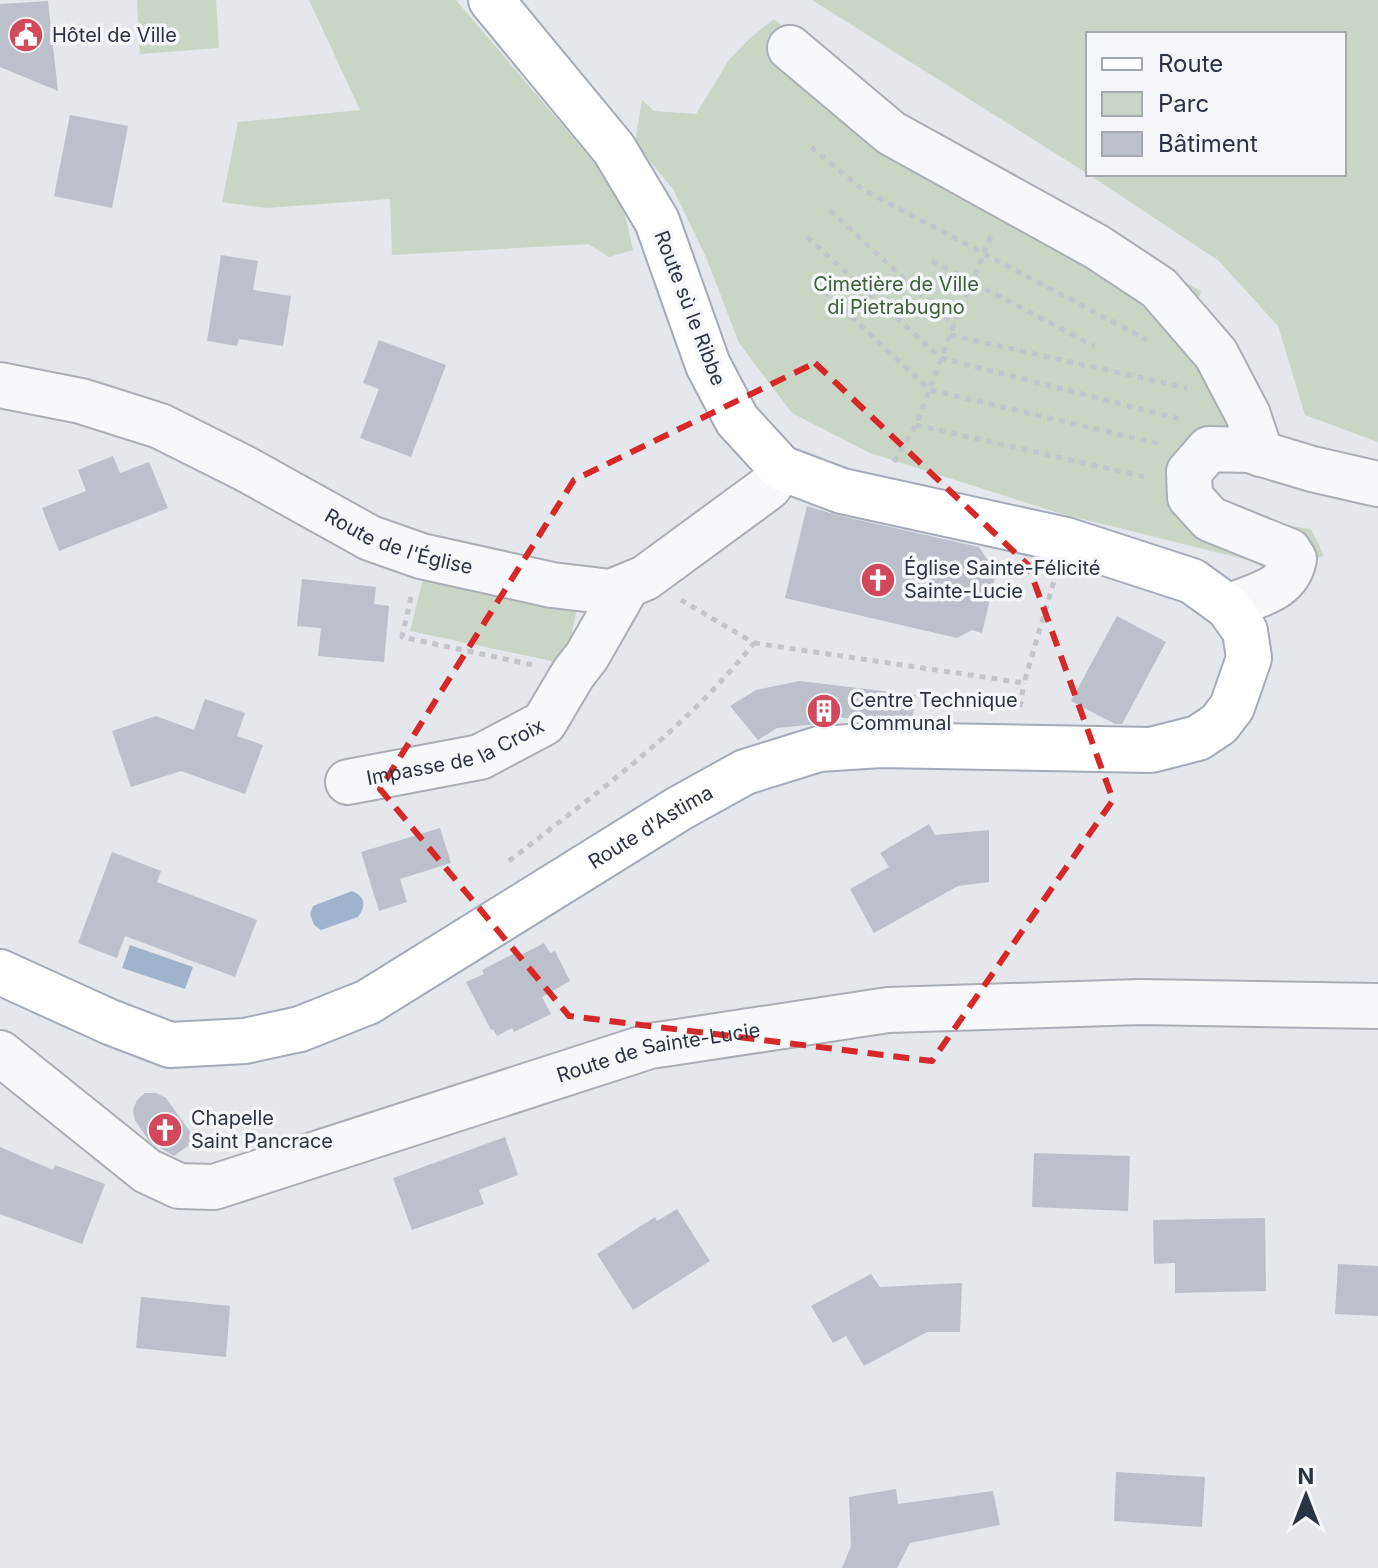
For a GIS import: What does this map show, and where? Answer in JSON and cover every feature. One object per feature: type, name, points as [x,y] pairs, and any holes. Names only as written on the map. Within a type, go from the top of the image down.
[{"type":"main road","name":"Route sù le Ribbe","points":[[491,0],[614,149],[657,221],[708,365],[737,420],[781,468],[842,491],[1066,540],[1192,581],[1228,607]]},
{"type":"main road","name":"Route d'Astima","points":[[0,972],[110,1022],[170,1045],[245,1041],[300,1029],[368,1002],[680,808],[745,772],[819,749],[881,745],[1151,750],[1198,738],[1219,724],[1232,707],[1249,658],[1245,631],[1228,607]]},
{"type":"street","points":[[790,48],[891,133],[1097,247],[1159,288],[1216,354],[1248,415],[1261,454]]},
{"type":"street","name":"Route de l'Église","points":[[0,385],[81,401],[160,426],[244,468],[370,538],[421,556],[552,585],[611,592],[636,582]]},
{"type":"street","points":[[1228,607],[1281,585],[1291,574],[1294,559],[1289,551],[1210,519],[1190,497],[1189,472],[1209,449],[1249,450],[1378,484]]},
{"type":"street","points":[[636,582],[769,487],[781,468]]},
{"type":"street","name":"Impasse de la Croix","points":[[348,782],[480,757],[544,723],[573,674],[636,582]]},
{"type":"street","name":"Route de Sainte-Lucie","points":[[0,1053],[147,1171],[179,1186],[214,1187],[650,1046],[888,1010],[1140,1002],[1378,1006]]},
{"type":"path","points":[[811,147],[862,189],[1148,341]]},
{"type":"path","points":[[888,472],[916,425],[1006,198]]},
{"type":"path","points":[[830,210],[954,325]]},
{"type":"path","points":[[807,237],[941,358],[1194,423]]},
{"type":"path","points":[[932,261],[1094,346]]},
{"type":"path","points":[[816,284],[930,390],[1165,445]]},
{"type":"path","points":[[950,335],[1201,392]]},
{"type":"path","points":[[916,425],[1157,479]]},
{"type":"path","points":[[636,582],[754,643],[1024,683],[1066,540]]},
{"type":"path","points":[[402,637],[573,674]]},
{"type":"path","points":[[508,862],[644,757],[727,678],[754,643]]},
{"type":"highlighted area","points":[[815,363],[1028,565],[1113,800],[932,1061],[569,1016],[380,789],[574,480]]},
{"type":"green space","points":[[137,0],[216,0],[219,48],[140,54]]},
{"type":"green space","points":[[309,0],[456,0],[620,193],[633,250],[609,257],[588,244],[392,255],[390,199],[266,208],[222,202],[238,122],[360,110]]},
{"type":"green space","points":[[812,0],[1378,0],[1378,442],[1305,415],[1278,326],[1219,261],[1091,176],[1346,176],[1346,32],[1086,32],[1086,173]]},
{"type":"green space","name":"Cimetière de Ville di Pietrabugno","points":[[774,19],[841,77],[1088,229],[1201,291],[1197,301],[1195,350],[1236,438],[1197,442],[1218,516],[1311,529],[1324,556],[1276,567],[1062,514],[870,453],[792,413],[739,343],[706,257],[673,189],[635,143],[642,100],[654,111],[696,114],[729,60]]},
{"type":"green space","points":[[426,567],[579,597],[566,664],[410,631]]},
{"type":"water","points":[[352,891],[363,902],[358,917],[321,930],[314,925],[310,914],[313,906]]},
{"type":"water","points":[[130,945],[193,967],[185,989],[122,968]]},
{"type":"building","name":"Hôtel de Ville","points":[[48,1],[58,91],[0,67],[0,4]]},
{"type":"building","points":[[70,115],[128,126],[112,208],[54,196]]},
{"type":"building","points":[[221,255],[258,261],[253,290],[291,296],[283,346],[239,339],[237,346],[207,341]]},
{"type":"building","points":[[379,340],[446,365],[411,457],[360,438],[379,389],[363,383]]},
{"type":"building","points":[[113,456],[120,473],[149,462],[168,508],[59,551],[42,508],[86,491],[78,470]]},
{"type":"building","name":"Église Sainte-Félicité Sainte-Lucie","points":[[807,506],[979,547],[987,559],[999,561],[982,633],[972,630],[957,638],[785,598]]},
{"type":"building","points":[[302,579],[376,587],[374,604],[389,606],[384,662],[318,656],[321,628],[297,626]]},
{"type":"building","points":[[1117,616],[1166,642],[1122,724],[1115,724],[1071,701]]},
{"type":"building","name":"Centre Technique Communal","points":[[800,681],[916,695],[912,721],[868,721],[829,716],[828,723],[777,728],[758,740],[730,706],[756,690]]},
{"type":"building","points":[[205,699],[245,713],[237,736],[263,745],[245,794],[181,771],[131,787],[112,731],[156,716],[194,730]]},
{"type":"building","points":[[929,824],[935,835],[989,830],[989,882],[958,886],[874,933],[850,889],[889,867],[880,853]]},
{"type":"building","points":[[440,828],[451,863],[400,879],[407,902],[379,911],[361,852]]},
{"type":"building","points":[[112,852],[161,871],[157,882],[257,920],[235,977],[125,936],[117,958],[78,943]]},
{"type":"building","points":[[544,943],[550,953],[555,951],[570,981],[542,997],[551,1014],[514,1032],[512,1028],[497,1036],[466,982],[519,951],[521,955]]},
{"type":"building","name":"Chapelle Saint Pancrace","points":[[145,1093],[156,1093],[166,1098],[196,1140],[174,1156],[149,1141],[135,1120],[133,1110],[137,1100]]},
{"type":"building","points":[[505,1137],[518,1175],[479,1190],[484,1204],[412,1230],[393,1178]]},
{"type":"building","points":[[0,1147],[53,1170],[55,1165],[105,1184],[82,1244],[0,1214]]},
{"type":"building","points":[[1034,1153],[1130,1156],[1128,1211],[1032,1207]]},
{"type":"building","points":[[677,1209],[710,1261],[633,1310],[597,1254],[655,1217],[657,1221]]},
{"type":"building","points":[[1265,1218],[1266,1291],[1175,1293],[1175,1263],[1154,1264],[1153,1220]]},
{"type":"building","points":[[1338,1264],[1378,1266],[1378,1316],[1335,1314]]},
{"type":"building","points":[[871,1274],[880,1287],[962,1283],[960,1332],[927,1332],[864,1366],[846,1336],[833,1343],[811,1306]]},
{"type":"building","points":[[141,1297],[230,1306],[226,1357],[136,1348]]},
{"type":"building","points":[[1116,1472],[1205,1477],[1202,1527],[1114,1521]]},
{"type":"building","points":[[896,1489],[898,1504],[993,1491],[1000,1525],[910,1543],[897,1568],[842,1568],[851,1546],[849,1497]]},
{"type":"place","name":"Hôtel de Ville","points":[[26,35]]},
{"type":"place","name":"Église Sainte-Félicité Sainte-Lucie","points":[[878,580]]},
{"type":"place","name":"Centre Technique Communal","points":[[824,711]]},
{"type":"place","name":"Chapelle Saint Pancrace","points":[[165,1130]]}]
